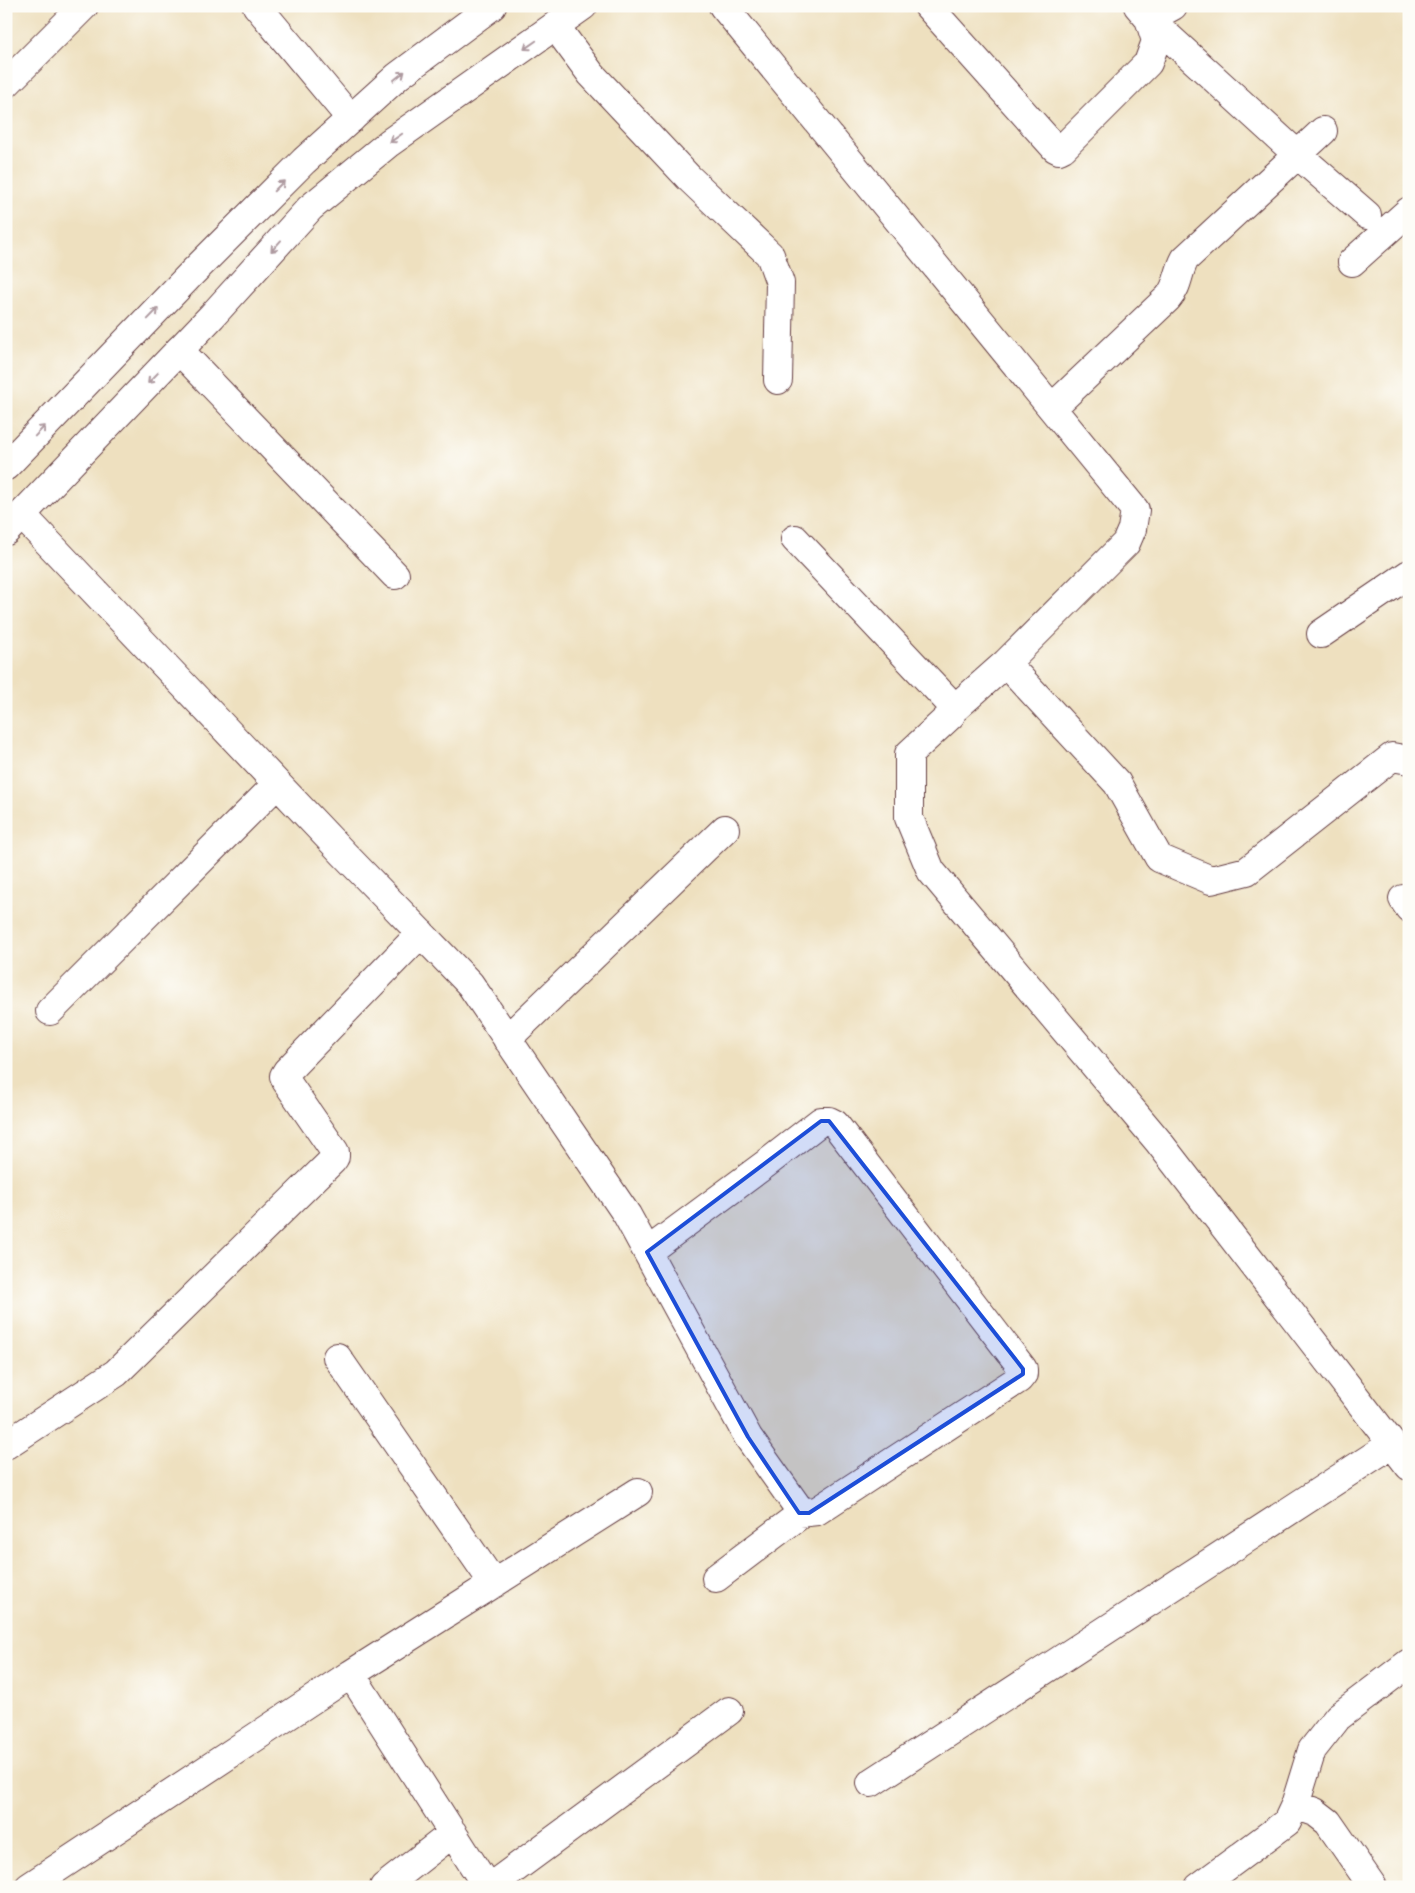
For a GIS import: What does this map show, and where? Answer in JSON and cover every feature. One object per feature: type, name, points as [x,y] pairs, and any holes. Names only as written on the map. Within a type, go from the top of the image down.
[{"type":"street","points":[[6,84],[84,6]]},
{"type":"street","points":[[257,6],[351,119]]},
{"type":"street","points":[[6,466],[193,272],[304,161],[398,76],[492,6]]},
{"type":"street","points":[[583,6],[556,27],[389,143],[310,208],[179,350],[14,523],[277,784],[470,984],[627,1215],[748,1437],[797,1506],[799,1512],[797,1517],[716,1578]]},
{"type":"street","points":[[723,6],[1135,510],[1132,529],[1126,543],[1006,663],[953,710],[951,715],[909,754],[909,818],[931,870],[1158,1141],[1409,1466]]},
{"type":"street","points":[[928,6],[1055,148],[1059,150],[1148,63],[1156,41],[1144,12]]},
{"type":"street","points":[[1144,12],[1173,6]]},
{"type":"street","points":[[1144,12],[1298,155],[1367,215]]},
{"type":"street","points":[[556,27],[598,81],[690,178],[770,255],[780,283],[778,380]]},
{"type":"street","points":[[1052,408],[1168,298],[1175,290],[1179,270],[1184,259],[1324,131]]},
{"type":"street","points":[[1352,262],[1409,211]]},
{"type":"street","points":[[179,350],[395,574]]},
{"type":"street","points":[[795,539],[951,704],[953,710]]},
{"type":"street","points":[[1321,634],[1409,574]]},
{"type":"street","points":[[1006,663],[1117,783],[1159,858],[1211,880],[1247,871],[1392,757],[1409,760]]},
{"type":"street","points":[[50,1011],[277,784]]},
{"type":"street","points":[[507,1039],[725,829]]},
{"type":"street","points":[[6,1445],[116,1372],[332,1161],[335,1157],[335,1152],[284,1076],[421,933]]},
{"type":"street","points":[[647,1252],[821,1121],[829,1121],[835,1124],[1023,1369],[1019,1380],[817,1511],[809,1513],[799,1512]]},
{"type":"street","points":[[337,1357],[494,1584]]},
{"type":"street","points":[[871,1783],[1392,1444]]},
{"type":"street","points":[[29,1887],[351,1674],[638,1492]]},
{"type":"street","points":[[1199,1887],[1287,1822],[1295,1805],[1312,1750],[1338,1717],[1409,1663]]},
{"type":"street","points":[[351,1674],[488,1887],[729,1711]]},
{"type":"street","points":[[1295,1805],[1316,1812],[1328,1822],[1373,1887]]},
{"type":"street","points":[[384,1887],[453,1833]]},
{"type":"highlighted area","points":[[821,1121],[829,1121],[1023,1369],[1023,1374],[809,1513],[799,1513],[748,1437],[647,1252]]}]
